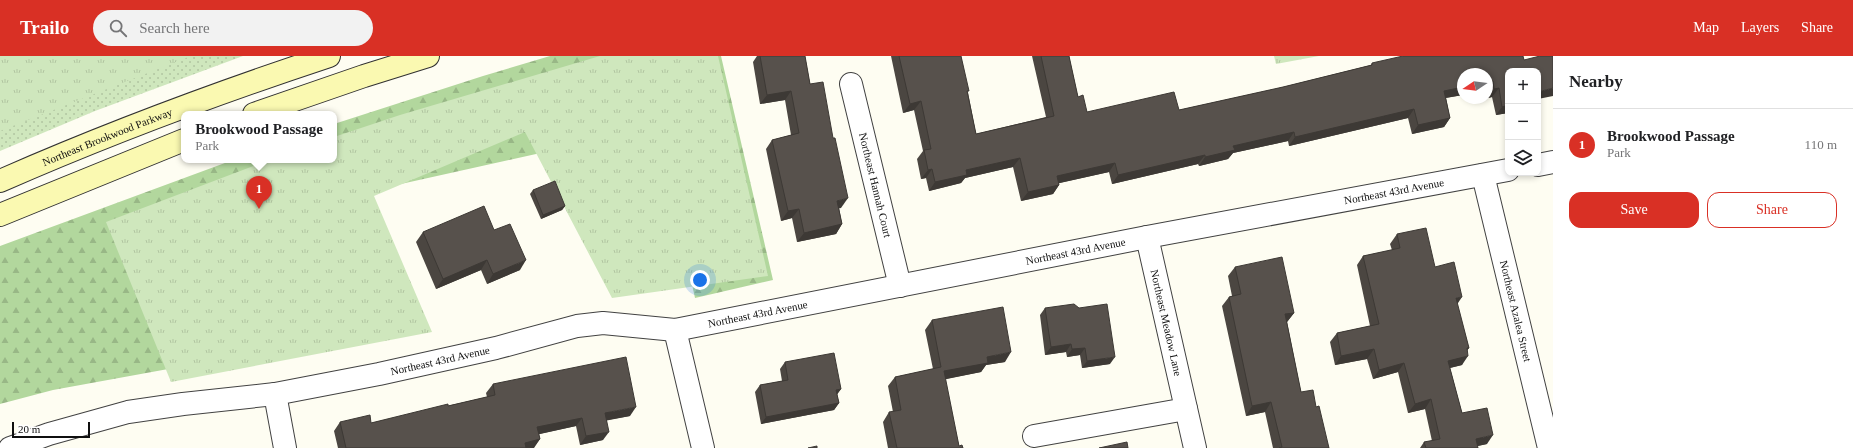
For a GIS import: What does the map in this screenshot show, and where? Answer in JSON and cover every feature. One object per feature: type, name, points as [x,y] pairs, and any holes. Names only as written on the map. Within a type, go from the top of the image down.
[{"type":"main road","name":"Northeast Brookwood Parkway","points":[[0,181],[205,99],[329,56]]},
{"type":"main road","points":[[263,111],[364,76],[428,56]]},
{"type":"main road","points":[[0,216],[181,141]]},
{"type":"street","name":"Northeast Hannah Court","points":[[851,84],[900,286]]},
{"type":"street","points":[[1541,164],[1553,162]]},
{"type":"street","name":"Northeast 43rd Avenue","points":[[10,448],[49,434],[128,412],[275,394],[424,364],[577,326],[603,323],[675,330],[1147,237],[1505,171]]},
{"type":"street","name":"Northeast Azalea Street","points":[[1484,175],[1549,448]]},
{"type":"street","name":"Northeast Meadow Lane","points":[[1147,237],[1194,448]]},
{"type":"street","points":[[675,330],[703,448]]},
{"type":"street","points":[[275,394],[285,448]]},
{"type":"street","points":[[1034,436],[1186,409]]},
{"type":"green space","points":[[0,56],[191,56],[0,131]]},
{"type":"green space","points":[[119,56],[243,56],[95,111],[0,151],[0,121]]},
{"type":"green space","points":[[550,56],[721,56],[773,280],[695,298],[657,127],[275,212],[284,348],[53,390],[0,404],[0,246],[225,163],[337,163],[337,123]]},
{"type":"green space","points":[[600,56],[718,56],[768,276],[612,298],[525,132],[374,196],[432,332],[171,382],[106,222],[261,163],[337,163],[337,136],[400,115]]},
{"type":"green space","points":[[1274,56],[1319,56],[1276,64]]},
{"type":"building","points":[[760,56],[805,56],[810,84],[823,82],[833,138],[835,138],[848,198],[837,201],[842,224],[804,233],[799,209],[788,211],[772,140],[799,133],[791,91],[767,95]]},
{"type":"building","points":[[899,56],[961,56],[969,91],[967,91],[976,134],[1054,116],[1041,56],[1069,56],[1078,97],[1083,95],[1087,112],[1174,92],[1179,110],[1283,87],[1403,56],[1523,56],[1524,60],[1540,56],[1553,56],[1553,88],[1541,91],[1541,68],[1505,68],[1505,106],[1502,107],[1499,88],[1494,89],[1493,68],[1457,68],[1457,88],[1444,91],[1450,118],[1418,125],[1414,109],[1295,137],[1294,132],[1233,146],[1235,150],[1205,157],[1205,155],[1118,175],[1115,163],[1057,176],[1059,185],[1028,192],[1020,158],[966,170],[967,175],[935,182],[932,169],[928,170],[924,150],[931,149],[921,101],[910,104]]},
{"type":"building","points":[[555,181],[565,206],[543,215],[533,190]]},
{"type":"building","points":[[484,206],[494,230],[510,224],[526,260],[493,274],[487,260],[443,279],[423,232]]},
{"type":"building","points":[[1426,228],[1435,267],[1454,262],[1462,297],[1456,298],[1469,348],[1467,348],[1468,356],[1448,361],[1462,413],[1487,408],[1493,435],[1476,439],[1478,448],[1426,448],[1424,442],[1440,439],[1431,399],[1415,404],[1404,363],[1379,370],[1374,349],[1341,356],[1337,333],[1379,324],[1363,256],[1400,248],[1397,234]]},
{"type":"building","points":[[1282,257],[1294,313],[1285,314],[1301,392],[1313,390],[1316,407],[1319,406],[1329,448],[1279,448],[1282,447],[1271,402],[1252,406],[1229,297],[1241,294],[1235,267]]},
{"type":"building","points":[[1074,304],[1079,308],[1107,304],[1115,357],[1087,361],[1085,348],[1072,349],[1071,344],[1051,347],[1045,308]]},
{"type":"building","points":[[1003,307],[1011,352],[987,357],[988,363],[944,371],[959,446],[962,445],[963,448],[897,448],[889,412],[901,410],[895,377],[941,367],[932,320]]},
{"type":"building","points":[[834,353],[841,389],[836,390],[839,403],[766,417],[760,385],[788,380],[785,362]]},
{"type":"building","points":[[626,357],[636,407],[605,413],[609,432],[586,436],[582,418],[537,427],[540,439],[525,443],[526,448],[346,448],[340,422],[370,415],[371,423],[448,404],[448,406],[495,395],[493,384]]},
{"type":"building","points":[[1127,442],[1128,448],[1099,448]]},
{"type":"place","name":"Brookwood Passage","points":[[259,209]]}]
